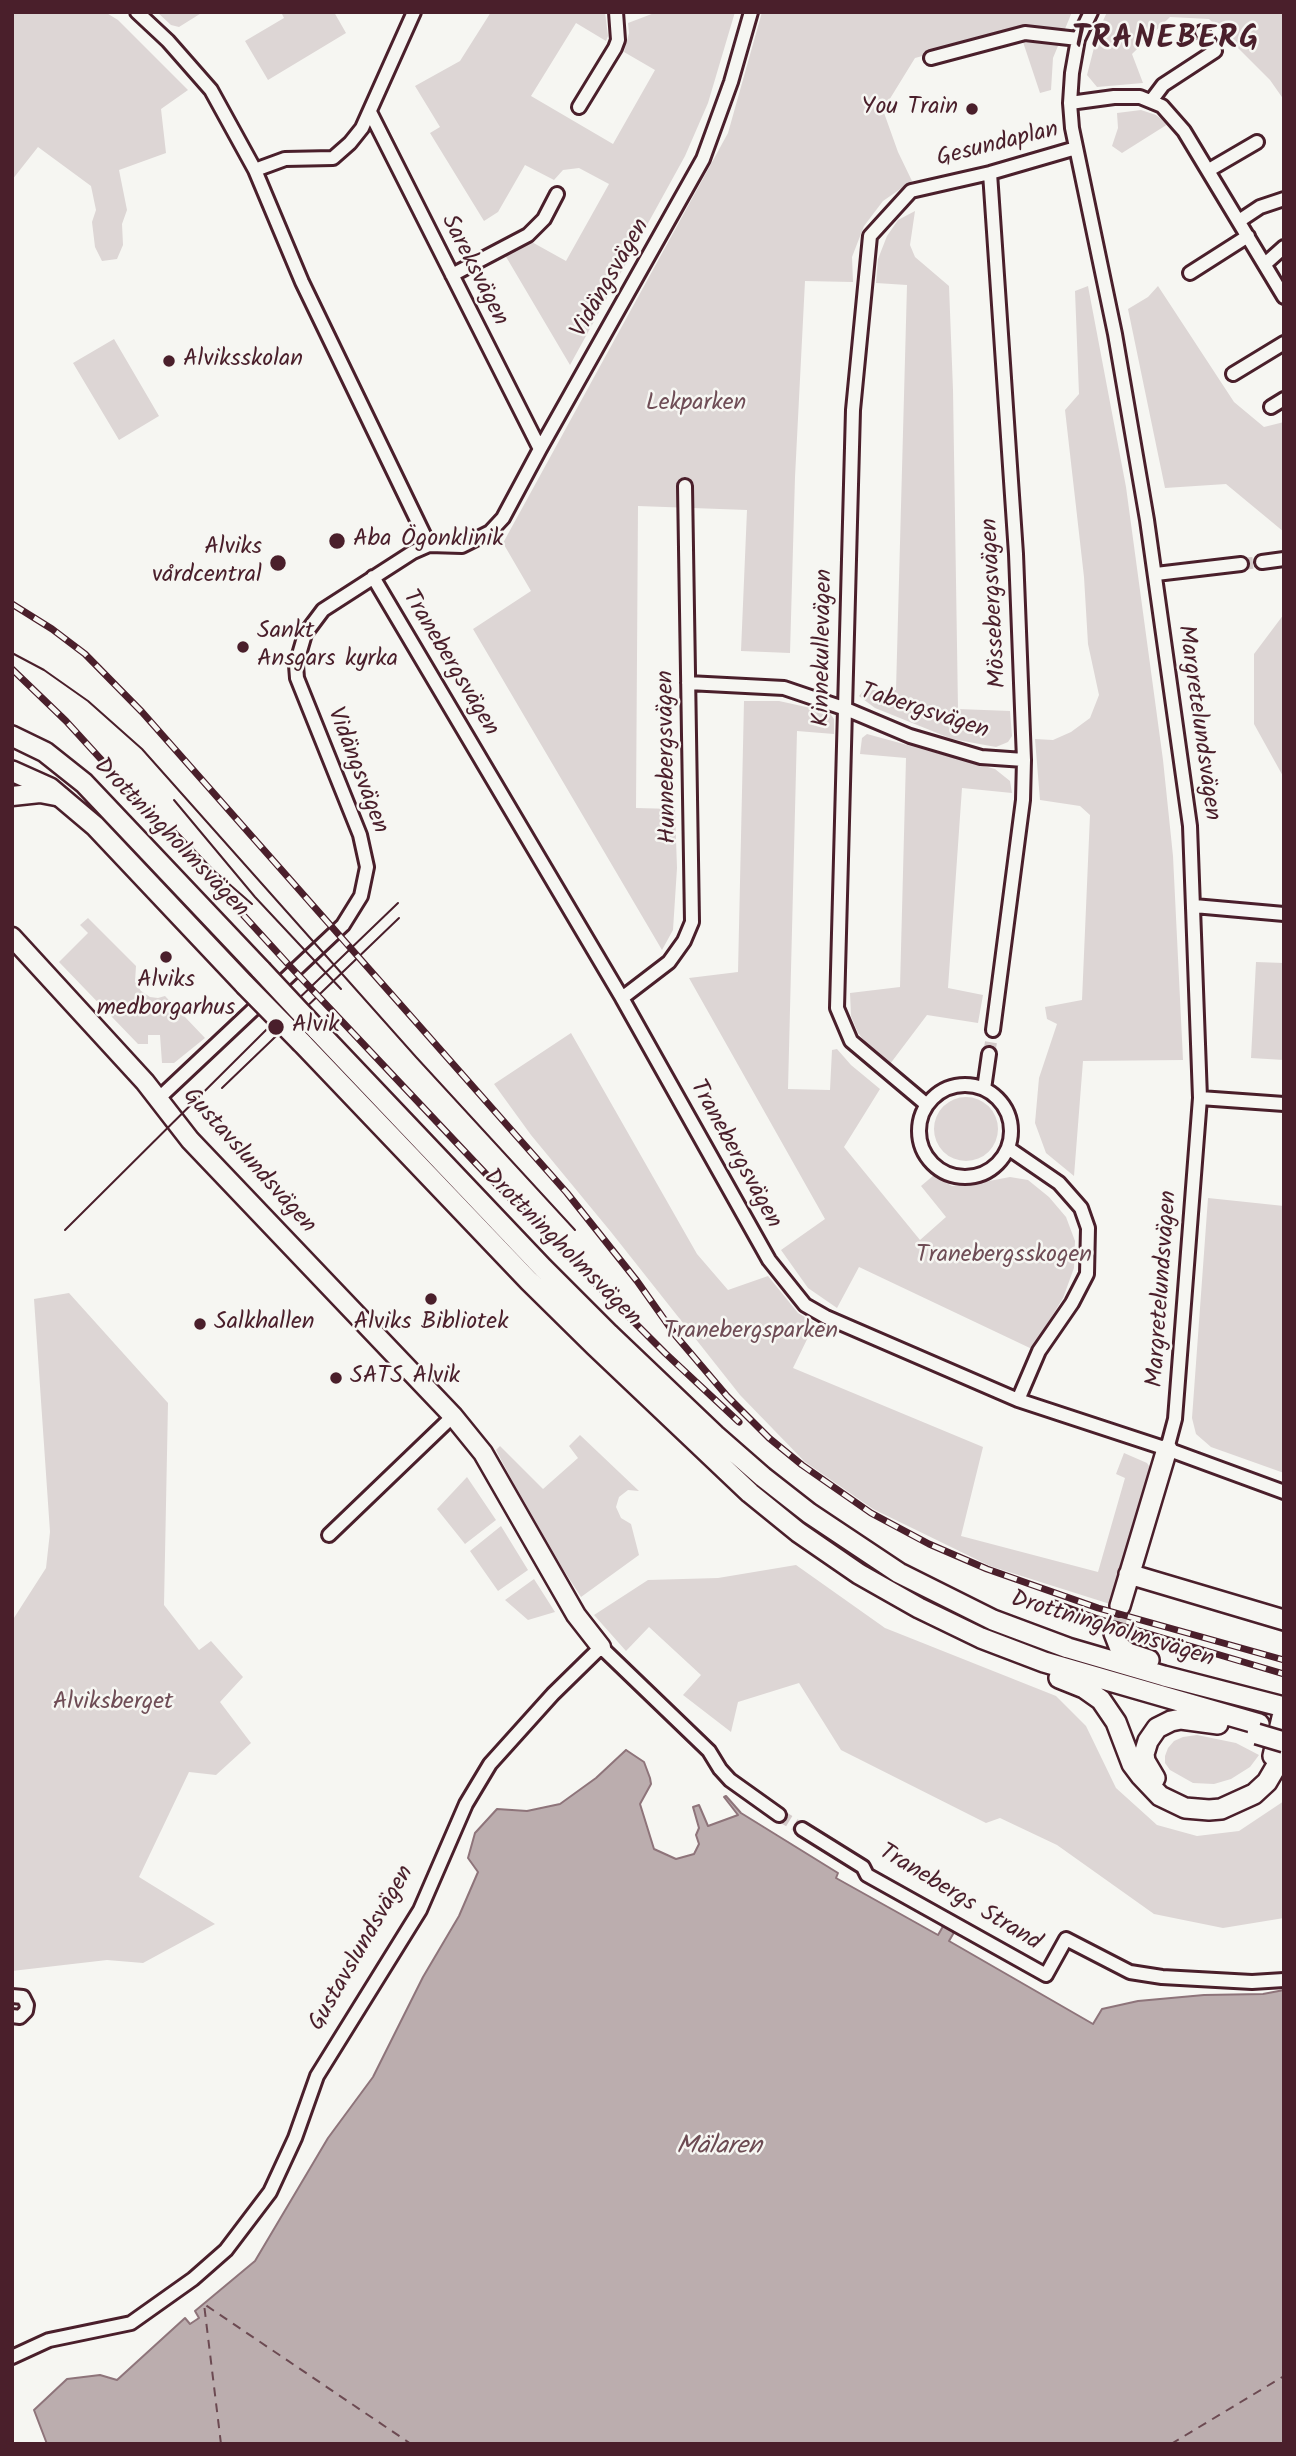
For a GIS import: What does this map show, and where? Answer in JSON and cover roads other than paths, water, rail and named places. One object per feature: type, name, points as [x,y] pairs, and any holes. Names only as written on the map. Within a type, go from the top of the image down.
[{"type":"main road","name":"Drottningholmsvägen","points":[[12,736],[45,752],[84,783],[261,970],[309,1036],[529,1281],[702,1450],[798,1532],[859,1574],[919,1608],[981,1638],[1044,1662],[1258,1729],[1284,1730]]},
{"type":"main road","name":"Drottningholmsvägen","points":[[12,771],[35,780],[63,798],[95,826],[245,985],[309,1036],[609,1334],[715,1435],[763,1478],[809,1513],[899,1573],[993,1620],[1068,1648],[1271,1697],[1284,1708]]},
{"type":"main road","points":[[1120,1606],[1167,1449]]},
{"type":"main road","points":[[1129,1574],[1284,1620]]},
{"type":"main road","points":[[919,1608],[961,1639],[997,1656],[1093,1693],[1110,1711],[1132,1764],[1141,1776],[1160,1796],[1185,1808],[1221,1809],[1254,1794],[1267,1783],[1284,1753]]},
{"type":"main road","points":[[1114,1633],[1119,1646],[1140,1657],[1271,1697]]},
{"type":"main road","points":[[1284,1708],[1275,1752],[1269,1763],[1252,1784],[1234,1794],[1209,1800],[1187,1799],[1156,1780],[1145,1762],[1145,1748],[1152,1734],[1171,1721],[1192,1719],[1258,1729],[1284,1742]]},
{"type":"street","points":[[137,12],[169,41],[211,90],[255,170],[302,282],[429,545]]},
{"type":"street","points":[[255,170],[285,159],[333,158],[351,143],[370,112],[414,12]]},
{"type":"street","points":[[579,107],[615,48],[618,40],[616,12]]},
{"type":"street","name":"Vidängsvägen","points":[[158,1099],[343,925],[361,896],[367,867],[362,843],[297,678],[299,651],[314,620],[323,610],[412,552],[429,545],[462,546],[489,532],[503,519],[703,159],[731,82],[751,12]]},
{"type":"street","name":"Margretelundsvägen","points":[[1091,12],[1078,39],[1070,103],[1076,148],[1115,334],[1156,574],[1190,826],[1200,1098],[1175,1419],[1167,1449]]},
{"type":"street","points":[[1152,101],[1163,85],[1215,51],[1202,32]]},
{"type":"street","points":[[931,58],[1024,33],[1078,39]]},
{"type":"street","points":[[1070,103],[1114,97],[1140,97],[1162,106],[1184,131],[1209,170],[1284,297]]},
{"type":"street","name":"Sareksvägen","points":[[370,112],[540,449]]},
{"type":"street","points":[[1209,170],[1257,142]]},
{"type":"street","name":"Gesundaplan","points":[[930,186],[990,173],[1076,148]]},
{"type":"street","name":"Mössebergsvägen","points":[[990,173],[1016,554],[1024,760],[1023,800],[993,1030]]},
{"type":"street","name":"Kinnekullevägen","points":[[927,1105],[851,1041],[837,1008],[853,410],[870,236],[911,191],[930,186]]},
{"type":"street","points":[[452,275],[528,235],[544,219],[557,194]]},
{"type":"street","points":[[1239,221],[1260,207],[1284,199]]},
{"type":"street","points":[[1190,273],[1248,236]]},
{"type":"street","points":[[1265,264],[1284,247]]},
{"type":"street","points":[[1233,374],[1284,343]]},
{"type":"street","points":[[1271,407],[1284,399]]},
{"type":"street","name":"Hunnebergsvägen","points":[[622,998],[669,962],[684,942],[692,922],[685,486]]},
{"type":"street","points":[[1262,562],[1284,559]]},
{"type":"street","points":[[1156,574],[1241,564]]},
{"type":"street","name":"Tranebergsvägen","points":[[373,577],[622,998],[769,1260],[805,1305],[826,1317],[1018,1400],[1167,1449],[1284,1492]]},
{"type":"street","name":"Tabergsvägen","points":[[688,683],[784,688],[846,709],[910,736],[981,757],[1024,760]]},
{"type":"street","points":[[12,796],[40,793],[63,798]]},
{"type":"street","points":[[1194,906],[1284,914]]},
{"type":"street","name":"Gustavslundsvägen","points":[[12,937],[158,1099],[190,1140],[453,1416],[483,1452],[576,1615],[600,1647],[553,1694],[488,1768],[466,1804],[420,1910],[317,2076],[295,2138],[270,2192],[226,2250],[193,2279],[131,2323],[49,2340],[12,2357]]},
{"type":"street","points":[[985,1088],[989,1054]]},
{"type":"street","points":[[959,1085],[985,1088],[1005,1107],[1012,1135],[1008,1148],[1001,1160],[984,1173],[963,1177],[949,1174],[936,1167],[921,1144],[921,1117],[936,1095],[959,1085]]},
{"type":"street","points":[[1200,1098],[1284,1104]]},
{"type":"street","points":[[1008,1148],[1059,1182],[1081,1208],[1088,1228],[1087,1274],[1072,1303],[1039,1351],[1018,1400]]},
{"type":"street","points":[[329,1535],[453,1416]]},
{"type":"street","points":[[600,1647],[709,1751],[730,1780],[779,1815]]},
{"type":"street","name":"Tranebergs Strand","points":[[802,1829],[863,1867],[867,1875],[1046,1975],[1066,1939],[1130,1972],[1162,1977],[1252,1982],[1284,1980]]},
{"type":"street","points":[[12,1996],[23,1997],[27,2005],[26,2011],[20,2017],[12,2016]]},
{"type":"water","name":"Mälaren","points":[[626,1750],[644,1762],[650,1778],[651,1784],[640,1804],[654,1849],[676,1859],[694,1854],[699,1844],[696,1835],[699,1828],[693,1807],[699,1805],[708,1826],[738,1815],[724,1797],[726,1796],[741,1813],[838,1873],[836,1878],[938,1935],[945,1923],[956,1929],[949,1941],[1093,2024],[1102,2009],[1138,2001],[1204,1995],[1263,1994],[1284,1990],[1284,2444],[47,2444],[34,2410],[67,2379],[100,2375],[117,2380],[185,2318],[190,2324],[199,2318],[195,2311],[255,2261],[328,2138],[373,2077],[423,1977],[459,1916],[478,1872],[468,1858],[475,1833],[497,1809],[527,1811],[560,1804],[596,1778]]},
{"type":"tunnel","points":[[1241,564],[1262,562]]},
{"type":"tunnel","points":[[989,1054],[993,1030]]},
{"type":"tunnel","points":[[1114,1633],[1120,1606]]},
{"type":"tunnel","points":[[779,1815],[802,1829]]},
{"type":"tram line","points":[[12,653],[44,670],[88,701],[142,749],[416,1057],[575,1230]]},
{"type":"tram line","points":[[174,800],[255,897],[341,989]]},
{"type":"tram line","points":[[176,831],[213,870],[252,904]]},
{"type":"tram line","points":[[65,1230],[398,903]]},
{"type":"tram line","points":[[222,1088],[399,918]]},
{"type":"railway","points":[[12,604],[85,654],[142,712],[567,1193],[637,1281],[676,1336],[727,1396],[769,1438],[802,1465],[871,1513],[929,1544],[987,1569],[1098,1608],[1284,1660]]},
{"type":"railway","points":[[12,669],[66,721],[287,963],[485,1173],[665,1353],[739,1422]]},
{"type":"railway","points":[[1055,1603],[1095,1618],[1284,1674]]},
{"type":"place","name":"You Train","points":[[972,109]]},
{"type":"place","name":"Alviksskolan","points":[[169,361]]},
{"type":"place","name":"Aba Ögonklinik","points":[[337,541]]},
{"type":"place","name":"Alviks vårdcentral","points":[[278,563]]},
{"type":"place","name":"Sankt Ansgars kyrka","points":[[243,647]]},
{"type":"place","name":"Alviks medborgarhus","points":[[166,957]]},
{"type":"place","name":"Alvik","points":[[276,1027]]},
{"type":"place","name":"Alviks Bibliotek","points":[[431,1299]]},
{"type":"place","name":"Salkhallen","points":[[200,1324]]},
{"type":"place","name":"SATS Alvik","points":[[336,1378]]},
{"type":"district","name":"TRANEBERG","points":[[1166,42]]},
{"type":"park label","name":"Lekparken","points":[[696,405]]},
{"type":"park label","name":"Tranebergsskogen","points":[[1004,1257]]},
{"type":"park label","name":"Tranebergsparken","points":[[751,1333]]},
{"type":"park label","name":"Alviksberget","points":[[113,1704]]}]
